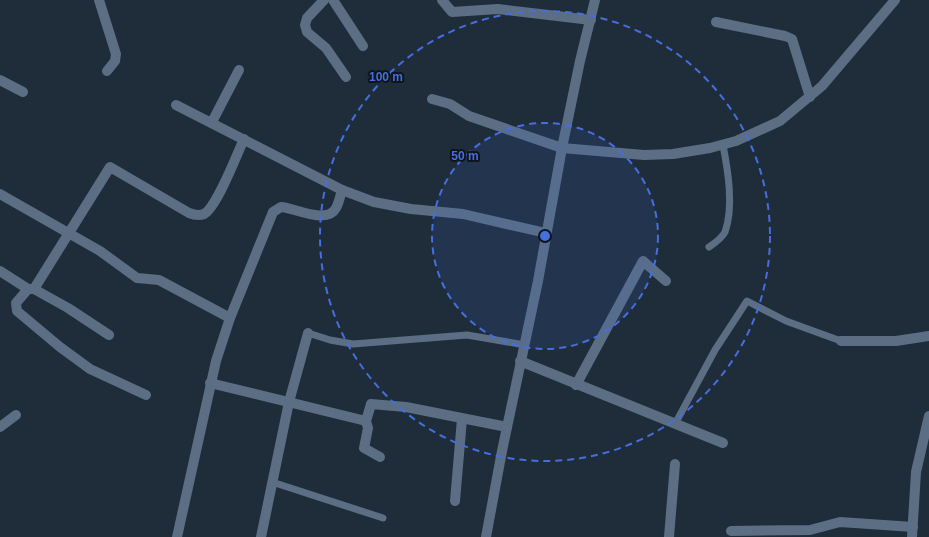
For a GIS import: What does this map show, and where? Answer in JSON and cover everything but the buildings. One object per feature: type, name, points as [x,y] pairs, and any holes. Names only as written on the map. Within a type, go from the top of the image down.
[{"type":"street","points":[[99,0],[116,54],[115,61],[107,71]]},
{"type":"street","points":[[324,0],[307,18],[305,25],[307,32],[326,48],[346,77]]},
{"type":"street","points":[[333,0],[363,46]]},
{"type":"street","points":[[442,0],[452,12],[472,12],[498,9],[590,20]]},
{"type":"street","points":[[486,537],[520,361],[525,345],[562,148],[580,61],[595,0]]},
{"type":"street","points":[[432,99],[450,104],[469,116],[562,148],[650,155],[673,154],[723,145],[780,121],[810,97],[822,86],[858,45],[895,0]]},
{"type":"street","points":[[716,22],[785,36],[792,39],[810,97]]},
{"type":"street","points":[[212,122],[239,70]]},
{"type":"street","points":[[0,80],[23,92]]},
{"type":"street","points":[[176,105],[212,122],[342,190],[381,203],[411,209],[463,214],[546,233]]},
{"type":"street","points":[[146,395],[90,368],[60,346],[18,311],[16,303],[31,289],[70,233],[110,167],[189,213],[197,215],[204,214],[216,200],[244,139]]},
{"type":"street","points":[[177,537],[204,418],[210,383],[230,318],[264,232],[276,208],[285,207],[319,216],[327,216],[336,208],[342,190]]},
{"type":"street","points":[[0,194],[70,233],[137,278],[159,280],[230,318]]},
{"type":"street","points":[[576,385],[643,261],[666,281]]},
{"type":"street","points":[[0,271],[68,308],[109,335]]},
{"type":"street","points":[[261,537],[289,402],[308,333]]},
{"type":"street","points":[[841,341],[896,341],[929,336]]},
{"type":"street","points":[[520,361],[576,385],[724,443]]},
{"type":"street","points":[[210,383],[366,421]]},
{"type":"street","points":[[380,457],[364,448],[368,428],[366,421],[371,404],[406,407],[507,427]]},
{"type":"street","points":[[0,428],[16,415]]},
{"type":"street","points":[[731,534],[810,530],[840,522],[913,532],[916,472],[929,416]]},
{"type":"street","points":[[455,501],[462,419]]},
{"type":"street","points":[[669,537],[675,464]]},
{"type":"lane","points":[[709,247],[725,233],[729,186],[723,145]]},
{"type":"lane","points":[[675,424],[715,350],[747,301],[786,321],[841,341]]},
{"type":"lane","points":[[308,333],[330,340],[353,344],[467,335],[525,345]]},
{"type":"lane","points":[[272,482],[383,518]]}]
